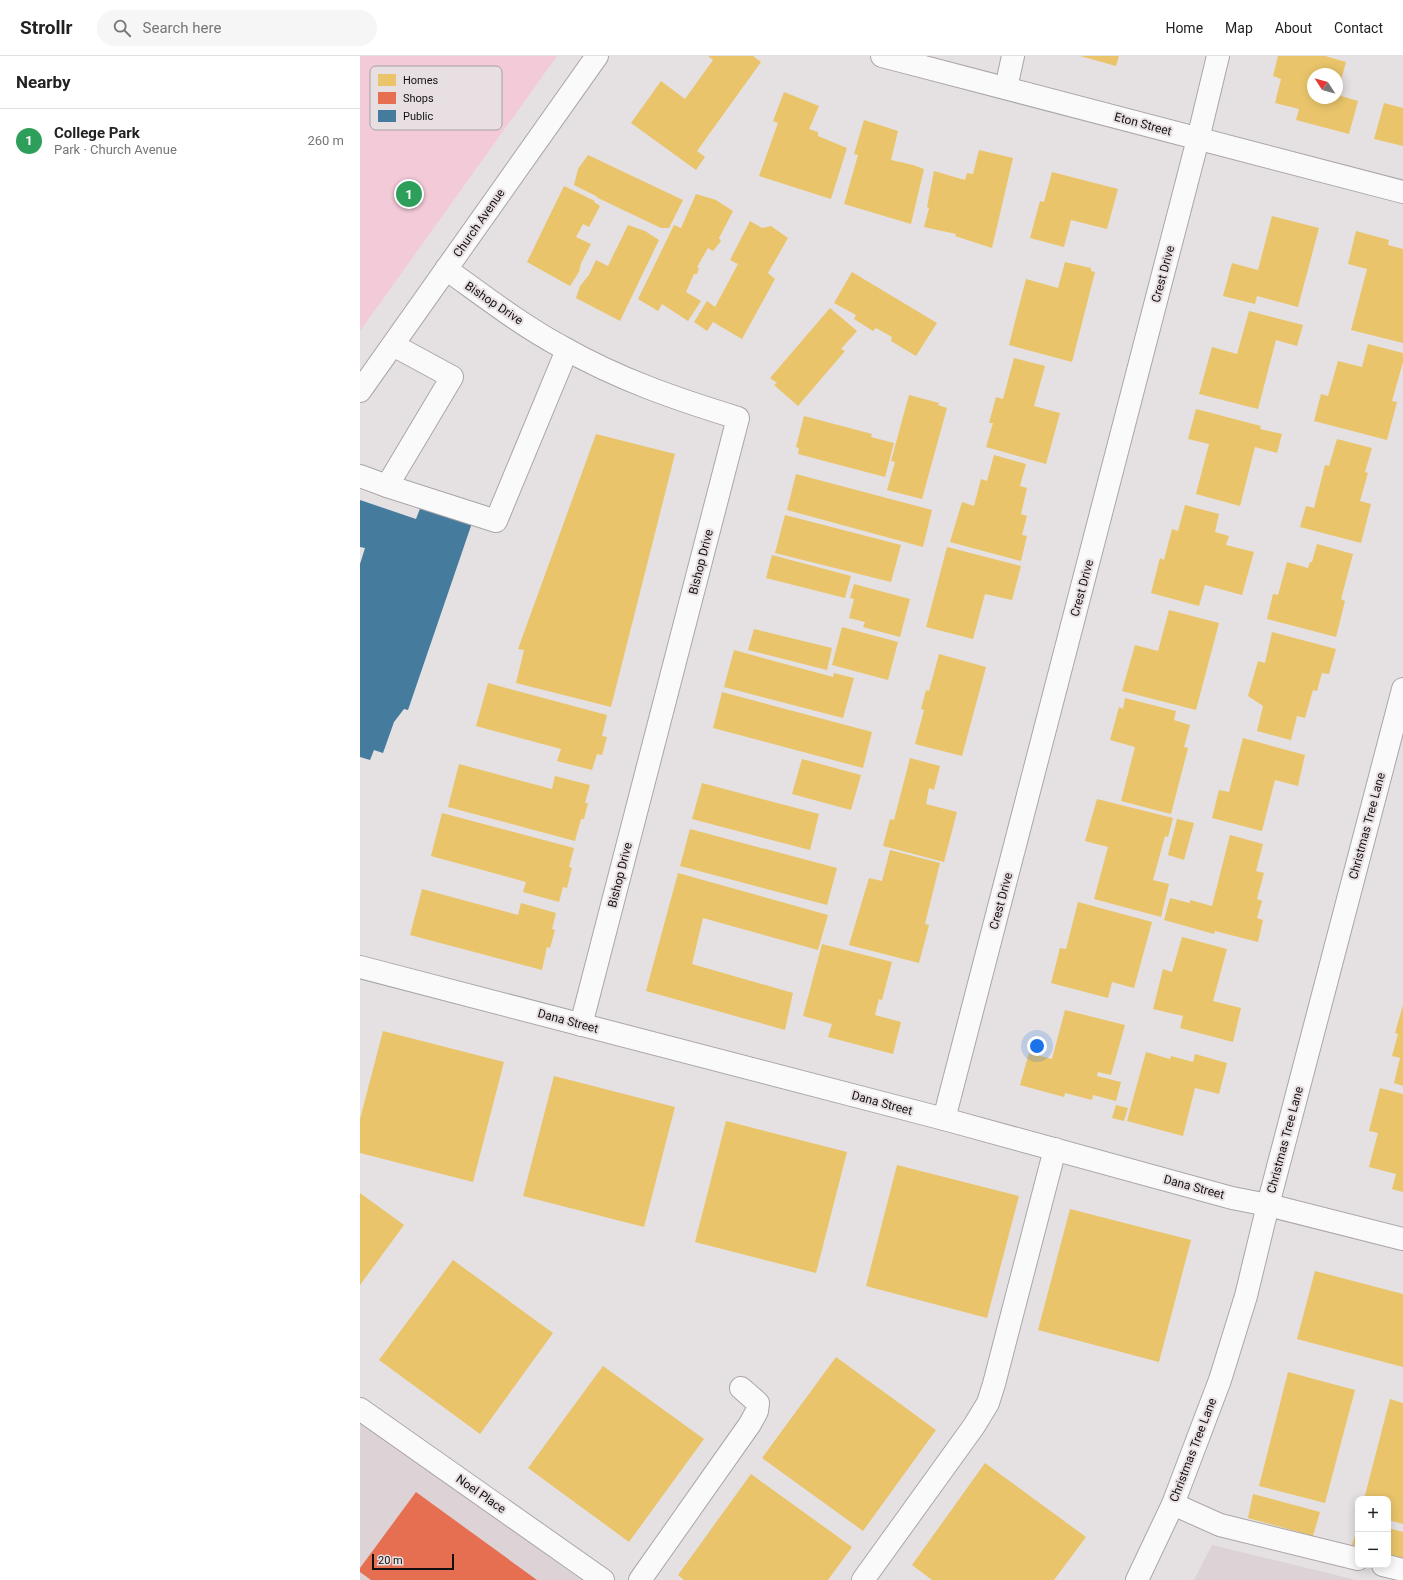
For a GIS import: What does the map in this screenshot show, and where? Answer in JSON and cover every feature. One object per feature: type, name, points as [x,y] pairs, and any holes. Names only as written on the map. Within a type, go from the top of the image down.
[{"type":"street","name":"Church Avenue","points":[[360,391],[597,56]]},
{"type":"street","name":"Eton Street","points":[[882,56],[1403,192]]},
{"type":"street","points":[[1006,88],[1013,56]]},
{"type":"street","name":"Crest Drive","points":[[944,1119],[1198,139],[1218,56]]},
{"type":"street","name":"Bishop Drive","points":[[446,269],[506,312],[568,350],[618,376],[677,399],[738,418],[581,1025]]},
{"type":"street","points":[[387,486],[452,377],[393,345]]},
{"type":"street","points":[[360,476],[496,521],[568,350]]},
{"type":"street","name":"Christmas Tree Lane","points":[[1137,1580],[1173,1504],[1220,1380],[1246,1296],[1268,1205],[1403,689]]},
{"type":"street","name":"Dana Street","points":[[360,967],[944,1119],[1232,1198],[1268,1205],[1403,1239]]},
{"type":"street","points":[[863,1580],[974,1426],[988,1403],[1055,1149]]},
{"type":"street","points":[[640,1580],[750,1424],[757,1411],[758,1403],[741,1388]]},
{"type":"street","name":"Noel Place","points":[[360,1408],[603,1580]]},
{"type":"street","points":[[1173,1504],[1220,1525],[1355,1558]]},
{"type":"street","points":[[1391,1567],[1403,1570]]},
{"type":"shaded area","points":[[360,56],[557,56],[360,331]]},
{"type":"shaded area","points":[[360,1418],[379,1431],[581,1580],[360,1580]]},
{"type":"shaded area","points":[[1212,1545],[1356,1580],[1194,1580]]},
{"type":"building: Homes","points":[[708,56],[753,56],[761,62],[697,151],[705,157],[696,170],[631,123],[661,81],[685,99],[713,60]]},
{"type":"building: Homes","points":[[1080,56],[1119,56],[1116,66]]},
{"type":"building: Homes","points":[[1278,56],[1325,56],[1346,62],[1343,73],[1343,68],[1307,68],[1307,104],[1343,104],[1343,97],[1358,101],[1349,134],[1296,120],[1299,109],[1275,103],[1281,79],[1273,76]]},
{"type":"building: Homes","points":[[784,92],[819,106],[809,129],[818,132],[818,136],[847,148],[831,199],[759,176],[778,123],[773,121]]},
{"type":"building: Homes","points":[[1384,103],[1403,108],[1403,146],[1374,139]]},
{"type":"building: Homes","points":[[864,120],[898,131],[891,160],[924,169],[911,224],[844,204],[858,155],[854,154]]},
{"type":"building: Homes","points":[[979,150],[1013,158],[992,248],[955,236],[956,234],[924,227],[929,208],[927,207],[934,171],[965,180],[967,173],[973,174]]},
{"type":"building: Homes","points":[[588,155],[683,200],[669,228],[661,228],[574,185],[578,169]]},
{"type":"building: Homes","points":[[1052,172],[1118,189],[1107,229],[1071,220],[1064,247],[1030,238],[1040,201],[1044,202]]},
{"type":"building: Homes","points":[[564,186],[595,201],[594,202],[600,206],[589,227],[583,224],[576,237],[591,244],[581,263],[579,272],[570,286],[527,262]]},
{"type":"building: Homes","points":[[696,194],[716,200],[733,211],[719,238],[721,241],[713,251],[708,248],[697,267],[699,268],[697,274],[694,274],[686,292],[701,301],[688,321],[662,304],[658,311],[638,299],[674,225],[681,228]]},
{"type":"building: Homes","points":[[1272,216],[1319,228],[1298,307],[1257,296],[1255,304],[1223,296],[1232,263],[1258,270]]},
{"type":"building: Homes","points":[[750,221],[762,228],[771,226],[788,238],[768,273],[775,279],[742,339],[713,322],[707,331],[694,322],[707,301],[715,307],[738,264],[730,260]]},
{"type":"building: Homes","points":[[628,225],[645,231],[659,240],[620,321],[576,298],[580,286],[589,275],[596,260],[608,266]]},
{"type":"building: Homes","points":[[1356,231],[1389,240],[1388,245],[1403,249],[1403,343],[1351,330],[1367,269],[1348,264]]},
{"type":"building: Homes","points":[[1065,262],[1091,268],[1091,271],[1095,272],[1072,362],[1009,345],[1026,279],[1058,288]]},
{"type":"building: Homes","points":[[852,272],[937,323],[916,356],[891,341],[892,337],[876,328],[873,331],[854,319],[856,315],[834,303]]},
{"type":"building: Homes","points":[[830,308],[857,331],[841,349],[845,351],[798,406],[774,385],[777,383],[770,378]]},
{"type":"building: Homes","points":[[1249,311],[1303,325],[1297,346],[1276,340],[1258,409],[1199,394],[1212,347],[1237,354]]},
{"type":"building: Homes","points":[[1368,344],[1403,353],[1403,362],[1392,401],[1397,402],[1387,440],[1314,421],[1321,394],[1328,396],[1338,361],[1362,367]]},
{"type":"building: Homes","points":[[1014,358],[1045,366],[1034,406],[1060,413],[1046,464],[986,447],[993,423],[989,423],[996,397],[1003,399]]},
{"type":"building: Homes","points":[[909,395],[939,403],[938,405],[947,408],[922,499],[887,490],[895,462],[891,461]]},
{"type":"building: Homes","points":[[1196,409],[1261,426],[1260,429],[1282,434],[1277,453],[1255,447],[1240,506],[1196,494],[1209,444],[1188,439]]},
{"type":"building: Homes","points":[[804,416],[872,434],[871,437],[894,443],[885,477],[798,454],[799,448],[796,447]]},
{"type":"building: Homes","points":[[596,434],[675,454],[611,707],[516,683],[524,650],[518,649]]},
{"type":"building: Homes","points":[[1337,439],[1372,448],[1365,472],[1368,473],[1360,501],[1371,504],[1361,543],[1300,527],[1306,506],[1314,508],[1325,465],[1329,466]]},
{"type":"building: Homes","points":[[994,455],[1026,464],[1020,486],[1027,488],[1021,514],[1027,516],[1022,535],[1027,536],[1021,561],[950,542],[962,502],[974,506],[981,479],[987,481]]},
{"type":"building: Homes","points":[[796,474],[932,510],[923,547],[787,510]]},
{"type":"building: Homes","points":[[1185,505],[1219,514],[1215,532],[1229,536],[1226,545],[1254,552],[1242,595],[1205,585],[1199,606],[1151,593],[1160,558],[1164,560],[1172,529],[1178,531]]},
{"type":"building: Homes","points":[[785,515],[901,545],[891,582],[775,553]]},
{"type":"building: Homes","points":[[1317,544],[1353,554],[1341,599],[1345,601],[1336,637],[1267,619],[1273,594],[1278,595],[1287,562],[1308,568],[1310,562],[1312,562]]},
{"type":"building: Homes","points":[[947,547],[1021,566],[1012,600],[985,594],[973,639],[926,627]]},
{"type":"building: Homes","points":[[772,555],[851,576],[845,598],[766,578]]},
{"type":"building: Homes","points":[[854,584],[910,599],[900,637],[863,627],[865,622],[849,618],[854,599],[850,598]]},
{"type":"building: Homes","points":[[1169,610],[1219,623],[1196,710],[1122,691],[1135,645],[1158,651]]},
{"type":"building: Homes","points":[[842,627],[898,642],[888,680],[832,665]]},
{"type":"building: Homes","points":[[754,629],[832,648],[827,670],[748,650]]},
{"type":"building: Homes","points":[[1272,632],[1336,649],[1329,674],[1322,673],[1317,691],[1313,690],[1305,718],[1297,716],[1291,740],[1257,731],[1263,706],[1248,696],[1258,661],[1265,663]]},
{"type":"building: Homes","points":[[734,650],[833,677],[834,673],[854,678],[843,718],[724,687]]},
{"type":"building: Homes","points":[[939,654],[986,667],[962,756],[915,744],[924,710],[921,709],[926,690],[929,691]]},
{"type":"building: Homes","points":[[488,683],[607,715],[602,736],[607,737],[602,755],[597,754],[592,770],[557,761],[561,749],[476,726]]},
{"type":"building: Homes","points":[[722,692],[872,732],[863,768],[713,728]]},
{"type":"building: Homes","points":[[1125,698],[1176,711],[1174,720],[1190,725],[1184,747],[1188,748],[1171,814],[1121,801],[1135,747],[1110,740],[1119,707],[1123,709]]},
{"type":"building: Homes","points":[[1243,738],[1305,755],[1298,786],[1275,780],[1262,831],[1212,818],[1219,790],[1229,792]]},
{"type":"building: Homes","points":[[910,758],[940,766],[934,790],[929,788],[926,804],[957,812],[944,862],[883,846],[890,819],[894,820]]},
{"type":"building: Homes","points":[[802,759],[861,775],[851,810],[792,794]]},
{"type":"building: Homes","points":[[459,764],[552,789],[555,776],[590,785],[585,803],[588,803],[584,819],[581,819],[575,841],[448,807]]},
{"type":"building: Homes","points":[[702,783],[819,814],[810,850],[692,819]]},
{"type":"building: Homes","points":[[1097,799],[1173,818],[1168,837],[1165,836],[1153,880],[1169,884],[1161,917],[1094,899],[1108,847],[1085,841]]},
{"type":"building: Homes","points":[[442,813],[574,848],[569,867],[572,868],[567,888],[563,887],[559,902],[523,892],[526,882],[431,856]]},
{"type":"building: Homes","points":[[1177,819],[1194,823],[1184,860],[1168,855]]},
{"type":"building: Homes","points":[[690,829],[837,868],[827,905],[680,866]]},
{"type":"building: Homes","points":[[1230,835],[1263,844],[1256,871],[1264,873],[1257,899],[1262,901],[1257,918],[1263,920],[1258,942],[1215,931],[1214,934],[1164,920],[1170,898],[1190,903],[1190,900],[1212,906]]},
{"type":"building: Homes","points":[[890,850],[940,863],[925,924],[929,925],[919,963],[849,945],[869,878],[882,881]]},
{"type":"building: Homes","points":[[678,873],[828,915],[818,950],[703,918],[692,964],[793,993],[785,1030],[646,991]]},
{"type":"building: Homes","points":[[422,889],[518,915],[521,903],[556,913],[552,929],[555,930],[550,948],[547,947],[542,970],[410,935]]},
{"type":"building: Homes","points":[[1078,902],[1152,922],[1134,988],[1112,982],[1108,998],[1051,983],[1060,948],[1066,949]]},
{"type":"building: Homes","points":[[1182,937],[1227,949],[1213,1001],[1241,1008],[1233,1042],[1180,1028],[1183,1016],[1153,1009],[1163,969],[1172,972]]},
{"type":"building: Homes","points":[[822,944],[892,962],[882,1000],[879,999],[875,1015],[901,1022],[893,1054],[828,1037],[832,1024],[803,1016]]},
{"type":"building: Homes","points":[[1403,1005],[1403,1086],[1394,1083],[1400,1058],[1392,1056],[1398,1034],[1395,1033]]},
{"type":"building: Homes","points":[[1065,1010],[1125,1025],[1111,1075],[1098,1072],[1097,1076],[1121,1082],[1116,1101],[1093,1095],[1092,1100],[1065,1093],[1064,1097],[1020,1085],[1029,1053],[1052,1059]]},
{"type":"building: Homes","points":[[383,1031],[504,1062],[473,1182],[360,1153],[360,1119]]},
{"type":"building: Homes","points":[[1146,1052],[1170,1059],[1171,1056],[1193,1062],[1195,1054],[1227,1063],[1219,1094],[1195,1088],[1183,1136],[1127,1121]]},
{"type":"building: Homes","points":[[554,1076],[675,1107],[644,1227],[523,1196]]},
{"type":"building: Homes","points":[[1380,1088],[1403,1094],[1403,1192],[1392,1189],[1396,1174],[1369,1167],[1378,1133],[1369,1131]]},
{"type":"building: Homes","points":[[1116,1105],[1128,1108],[1124,1121],[1112,1118]]},
{"type":"building: Homes","points":[[726,1121],[847,1152],[816,1273],[695,1242]]},
{"type":"building: Homes","points":[[897,1165],[1019,1196],[987,1318],[866,1286]]},
{"type":"building: Homes","points":[[360,1193],[404,1225],[360,1285]]},
{"type":"building: Homes","points":[[1070,1209],[1191,1240],[1159,1362],[1038,1330]]},
{"type":"building: Homes","points":[[453,1260],[553,1333],[480,1434],[379,1360]]},
{"type":"building: Homes","points":[[1315,1271],[1403,1294],[1403,1367],[1297,1339]]},
{"type":"building: Homes","points":[[836,1357],[936,1430],[863,1531],[762,1458]]},
{"type":"building: Homes","points":[[603,1366],[704,1439],[629,1542],[528,1468]]},
{"type":"building: Homes","points":[[1288,1372],[1355,1390],[1325,1503],[1259,1486]]},
{"type":"building: Homes","points":[[1390,1399],[1403,1403],[1403,1524],[1391,1521],[1391,1496],[1365,1496]]},
{"type":"building: Homes","points":[[985,1463],[1086,1537],[1054,1580],[932,1580],[912,1565]]},
{"type":"building: Homes","points":[[751,1474],[852,1547],[828,1580],[684,1580],[678,1575]]},
{"type":"building: Homes","points":[[1253,1494],[1320,1512],[1313,1536],[1248,1518]]},
{"type":"building: Homes","points":[[1391,1529],[1403,1532],[1403,1558],[1391,1555]]},
{"type":"building: Homes","points":[[1355,1535],[1355,1546],[1352,1545]]},
{"type":"building: Shops","points":[[416,1492],[537,1580],[371,1580],[360,1572],[360,1568]]},
{"type":"building: Public","points":[[360,500],[416,519],[421,506],[472,523],[408,710],[404,709],[394,722],[383,753],[374,750],[370,760],[360,757],[360,564],[365,548],[360,547]]},
{"type":"place","name":"College Park","points":[[409,194]]}]
